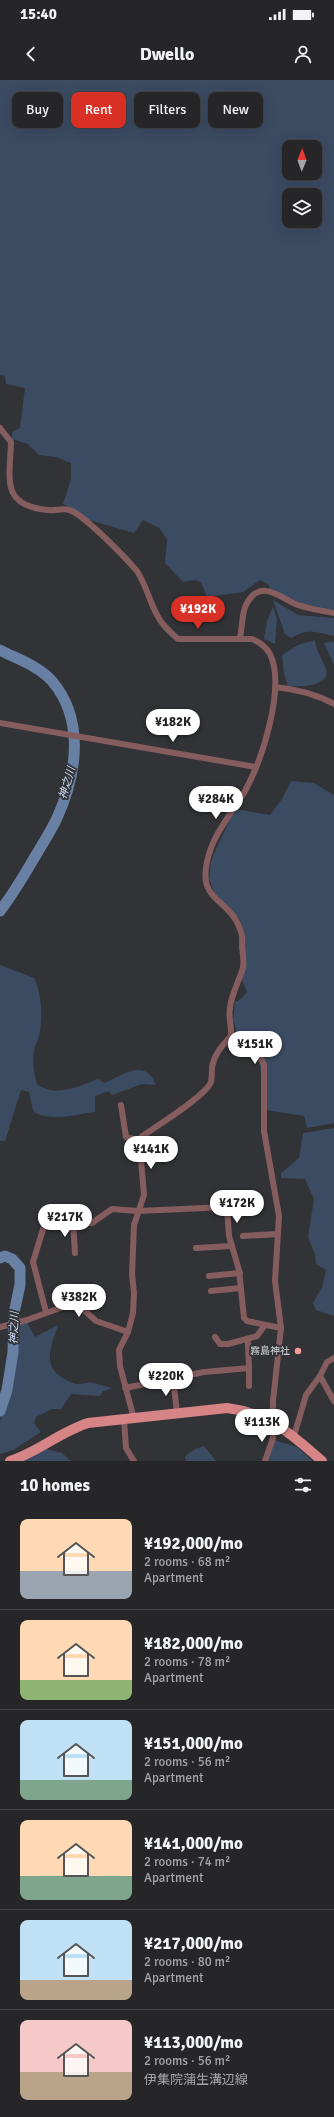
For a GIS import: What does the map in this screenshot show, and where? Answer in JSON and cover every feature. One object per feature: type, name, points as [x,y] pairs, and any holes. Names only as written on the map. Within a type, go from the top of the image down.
[{"type":"main road","points":[[10,1461],[27,1456],[70,1429],[88,1423],[227,1408],[246,1410],[274,1422],[294,1436],[322,1461]]},
{"type":"street","points":[[0,428],[11,442],[9,486],[15,499],[34,508],[50,510],[64,509],[72,512],[84,520],[137,571],[144,581],[157,615],[164,626],[178,639],[252,638],[270,653],[273,664],[275,687],[274,701],[265,743],[245,791],[211,848],[205,883],[210,893],[229,913],[241,932],[243,966],[230,1008],[231,1036],[216,1055],[212,1065],[211,1082],[206,1089],[172,1117],[142,1137],[141,1141],[140,1148],[144,1195],[134,1225],[133,1313],[128,1332],[119,1350],[120,1366],[125,1388],[129,1419],[126,1448],[134,1461]]},
{"type":"street","points":[[240,638],[245,606],[251,596],[265,590],[275,593],[304,607],[334,613]]},
{"type":"street","points":[[275,687],[287,688],[308,695],[317,695],[334,704]]},
{"type":"street","points":[[0,723],[83,736],[256,767]]},
{"type":"street","points":[[231,1036],[251,1045],[261,1056],[264,1065],[264,1131],[279,1216],[275,1253],[275,1281],[280,1328],[273,1401],[273,1438],[265,1461]]},
{"type":"street","points":[[121,1105],[126,1137],[141,1141]]},
{"type":"street","points":[[46,1312],[34,1262],[44,1226],[50,1222],[92,1223],[112,1209],[138,1211],[227,1207],[229,1236],[240,1274],[240,1288],[244,1318],[247,1321],[280,1328]]},
{"type":"street","points":[[73,1222],[75,1253]]},
{"type":"street","points":[[243,1236],[278,1234]]},
{"type":"street","points":[[196,1248],[232,1246]]},
{"type":"street","points":[[209,1276],[240,1274]]},
{"type":"street","points":[[211,1292],[240,1288]]},
{"type":"street","points":[[1,1326],[27,1320],[63,1307],[76,1306],[83,1309],[96,1321],[128,1332]]},
{"type":"street","points":[[215,1337],[220,1344],[228,1344],[257,1336],[264,1325]]},
{"type":"street","points":[[248,1343],[249,1386]]},
{"type":"street","points":[[294,1436],[306,1395],[320,1376],[327,1362],[334,1358]]},
{"type":"street","points":[[125,1388],[204,1372],[249,1368]]},
{"type":"street","points":[[320,1376],[334,1401]]},
{"type":"street","points":[[173,1378],[177,1413]]},
{"type":"shaded area","points":[[0,80],[334,80],[334,612],[301,608],[270,591],[269,585],[260,580],[243,592],[207,597],[201,582],[195,580],[183,582],[165,563],[167,539],[159,528],[143,520],[134,533],[89,520],[63,504],[71,479],[71,463],[56,457],[39,455],[28,444],[12,439],[12,432],[20,428],[25,388],[6,384],[5,376],[0,375]]},
{"type":"shaded area","points":[[273,600],[298,615],[334,618],[334,636],[317,632],[307,632],[291,638],[285,634]]},
{"type":"shaded area","points":[[273,607],[277,619],[275,644],[264,639],[267,621]]},
{"type":"shaded area","points":[[315,640],[326,669],[324,679],[313,685],[288,686],[284,674],[282,655],[298,645]]},
{"type":"shaded area","points":[[333,641],[334,644],[334,665],[324,643]]},
{"type":"shaded area","points":[[291,781],[314,783],[334,795],[334,1123],[307,1128],[304,1116],[266,1110],[260,1066],[255,1051],[239,1038],[233,1020],[235,1002],[241,999],[247,992],[242,980],[245,934],[240,920],[214,892],[209,879],[211,862],[235,809],[270,815],[282,799]]},
{"type":"shaded area","points":[[0,965],[34,978],[37,984],[40,999],[41,1022],[39,1036],[33,1054],[37,1084],[52,1090],[68,1089],[98,1079],[104,1083],[133,1070],[140,1070],[146,1072],[156,1085],[142,1084],[112,1095],[109,1091],[95,1096],[95,1112],[63,1117],[40,1115],[33,1111],[29,1092],[21,1090],[5,1141],[0,1141]]},
{"type":"shaded area","points":[[334,1128],[334,1316],[316,1310],[313,1303],[322,1287],[326,1270],[316,1264],[315,1254],[308,1237],[314,1199],[305,1179],[281,1178],[281,1173],[299,1158],[303,1133]]},
{"type":"shaded area","points":[[26,1321],[35,1337],[58,1325],[52,1342],[50,1357],[51,1364],[59,1376],[76,1384],[89,1382],[113,1388],[103,1391],[100,1396],[71,1394],[61,1409],[52,1409],[36,1417],[34,1423],[41,1432],[13,1450],[0,1454],[0,1420],[11,1394],[18,1343],[18,1322]]},
{"type":"shaded area","points":[[274,1440],[297,1447],[313,1461],[265,1461]]},
{"type":"shaded area","points":[[204,1446],[216,1461],[186,1461],[185,1456],[195,1449]]},
{"type":"shaded area","points":[[46,1449],[62,1453],[71,1461],[20,1461]]},
{"type":"waterway","name":"神之川","points":[[0,650],[28,663],[41,671],[52,681],[63,696],[70,713],[74,748],[73,766],[69,784],[57,818],[19,884],[0,911]]},
{"type":"waterway","name":"神之川","points":[[0,1258],[5,1256],[12,1259],[20,1268],[20,1285],[14,1313],[13,1352],[7,1390],[0,1411]]},
{"type":"place","name":"霧島神社","points":[[298,1351]]}]
